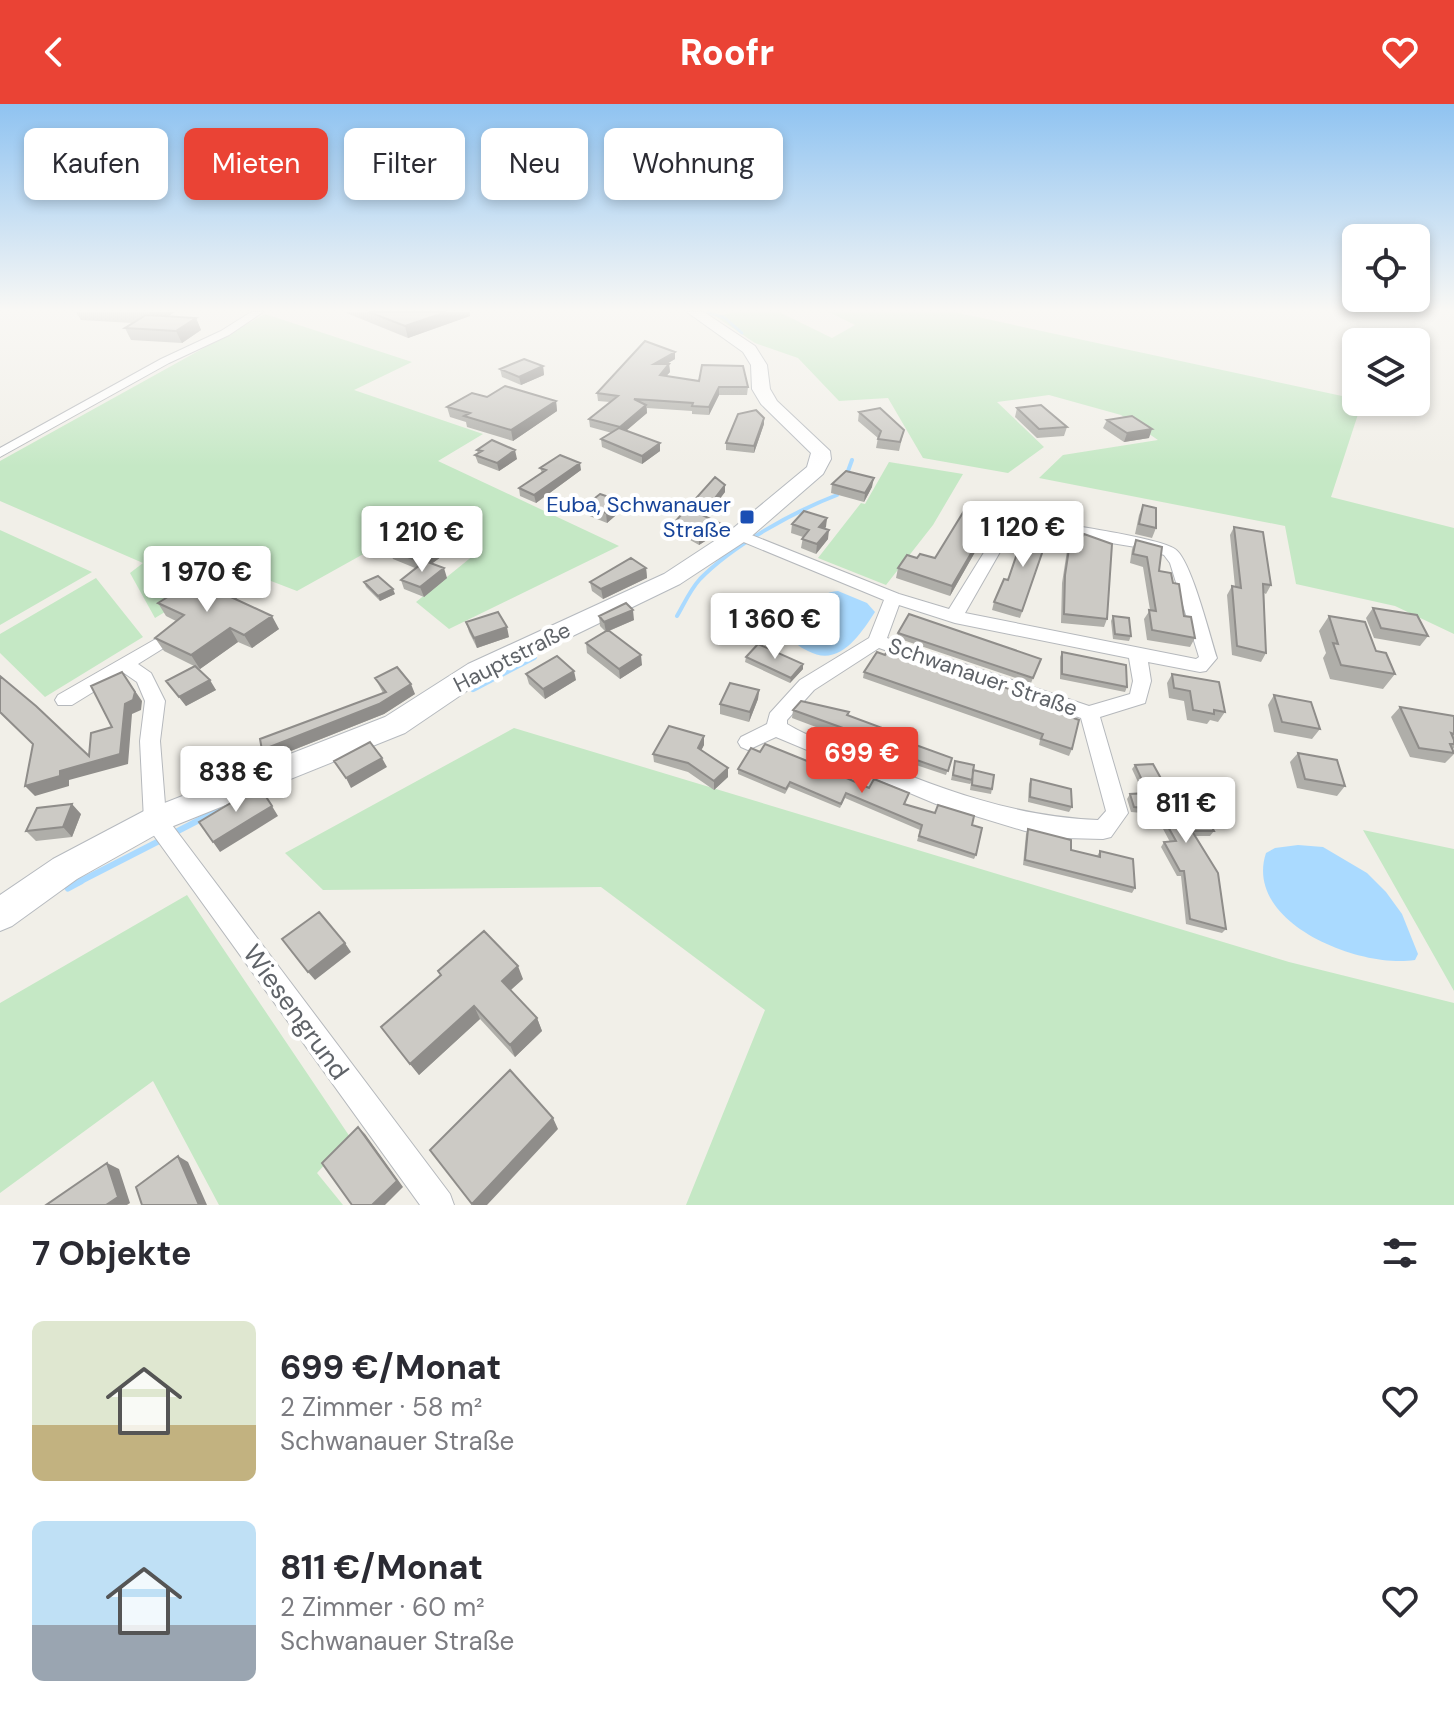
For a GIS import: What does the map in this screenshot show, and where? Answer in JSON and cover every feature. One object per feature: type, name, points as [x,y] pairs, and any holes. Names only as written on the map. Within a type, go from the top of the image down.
[{"type":"street","points":[[0,453],[161,363]]},
{"type":"street","name":"Hauptstraße","points":[[0,915],[65,869],[163,831],[395,725],[477,671],[749,539],[816,470],[821,459],[820,451],[770,404],[761,389],[758,363]]},
{"type":"street","name":"Schwanauer Straße","points":[[749,539],[893,598],[955,617],[1200,666],[1208,658],[1178,562],[1170,552],[1151,545],[1017,523],[1006,528],[955,617]]},
{"type":"street","name":"Schwanauer Straße","points":[[893,598],[877,641],[807,685],[777,718],[777,728],[984,810],[1080,831],[1103,830],[1117,813],[1089,713]]},
{"type":"street","name":"Schwanauer Straße","points":[[877,641],[1089,713],[1138,698],[1142,681],[1137,654]]},
{"type":"street","points":[[65,700],[161,642]]},
{"type":"street","points":[[126,665],[144,678],[155,701],[150,741],[163,831]]},
{"type":"street","points":[[748,742],[777,728]]},
{"type":"street","name":"Wiesengrund","points":[[163,831],[439,1205]]},
{"type":"green space","points":[[176,363],[409,363],[354,390],[483,434],[438,461],[619,546],[449,629],[416,602],[474,555],[419,523],[297,591],[237,568],[155,618],[130,573],[143,563],[0,501],[0,461]]},
{"type":"green space","points":[[803,363],[1191,363],[1342,396],[1342,416],[1357,416],[1331,497],[1454,528],[1454,634],[1395,606],[1296,584],[1285,526],[1039,478],[1063,455],[1158,440],[1121,415],[1049,395],[997,402],[1044,447],[1008,473],[923,458],[888,398],[839,401]]},
{"type":"green space","points":[[889,462],[963,474],[933,525],[886,585],[818,558],[861,503],[865,504]]},
{"type":"green space","points":[[0,530],[92,572],[0,625]]},
{"type":"green space","points":[[96,578],[143,637],[45,697],[0,653],[0,634]]},
{"type":"green space","points":[[514,728],[1289,962],[1454,1003],[1454,1205],[686,1205],[765,1010],[601,887],[323,890],[285,853]]},
{"type":"green space","points":[[1363,830],[1454,849],[1454,991]]},
{"type":"green space","points":[[187,895],[350,1137],[317,1173],[343,1205],[219,1205],[153,1081],[0,1193],[0,1003]]},
{"type":"water","points":[[838,591],[867,603],[875,612],[869,621],[855,639],[839,652],[819,655],[799,646],[791,634],[798,619],[815,600]]},
{"type":"water","points":[[1298,845],[1323,847],[1367,873],[1402,914],[1418,954],[1415,960],[1392,961],[1338,949],[1311,936],[1289,920],[1272,901],[1264,878],[1266,853],[1275,848]]},
{"type":"building","points":[[513,363],[543,366],[519,377],[500,369]]},
{"type":"building","points":[[624,363],[669,364],[660,375],[699,381],[702,365],[743,366],[748,387],[719,387],[709,407],[634,399],[646,405],[620,427],[589,419],[618,396],[597,393]]},
{"type":"building","points":[[505,386],[556,401],[511,430],[464,416],[470,413],[447,407],[472,393],[487,397]]},
{"type":"building","points":[[1041,405],[1067,427],[1039,429],[1017,408]]},
{"type":"building","points":[[880,408],[904,430],[900,442],[878,439],[881,431],[859,412]]},
{"type":"building","points":[[756,410],[764,418],[754,446],[726,443],[738,414]]},
{"type":"building","points":[[1132,416],[1152,429],[1127,433],[1107,420]]},
{"type":"building","points":[[619,428],[660,443],[642,456],[601,439]]},
{"type":"building","points":[[492,440],[515,450],[497,463],[475,455],[482,451],[477,450]]},
{"type":"building","points":[[560,455],[580,463],[534,495],[519,488],[546,470],[540,468]]},
{"type":"building","points":[[846,471],[874,478],[865,493],[832,484]]},
{"type":"building","points":[[715,477],[725,485],[702,515],[721,524],[699,538],[673,524]]},
{"type":"building","points":[[600,494],[621,501],[606,513],[585,506]]},
{"type":"building","points":[[1143,505],[1156,508],[1156,528],[1139,524]]},
{"type":"building","points":[[967,506],[994,514],[952,586],[898,568],[907,555],[935,558]]},
{"type":"building","points":[[804,511],[827,518],[819,527],[829,530],[817,544],[802,539],[809,530],[792,524]]},
{"type":"building","points":[[1026,525],[1050,530],[1022,611],[994,602],[1004,579],[1008,580],[1023,536],[1020,535]]},
{"type":"building","points":[[1234,527],[1263,532],[1271,585],[1263,584],[1266,653],[1237,646],[1232,586],[1241,588]]},
{"type":"building","points":[[413,534],[442,544],[418,561],[389,550]]},
{"type":"building","points":[[1084,534],[1112,544],[1107,619],[1064,614],[1065,575],[1071,536],[1081,539]]},
{"type":"building","points":[[1136,540],[1162,547],[1159,571],[1171,573],[1173,583],[1179,584],[1184,616],[1191,617],[1195,638],[1152,630],[1149,610],[1156,611],[1147,557],[1133,554]]},
{"type":"building","points":[[631,558],[646,568],[601,589],[590,582]]},
{"type":"building","points":[[425,561],[444,568],[420,587],[401,580]]},
{"type":"building","points":[[208,572],[233,583],[220,592],[272,616],[244,635],[230,628],[191,655],[155,638],[184,615],[158,603]]},
{"type":"building","points":[[378,576],[393,589],[378,596],[364,582]]},
{"type":"building","points":[[626,603],[633,610],[604,622],[599,616]]},
{"type":"building","points":[[1373,608],[1417,615],[1428,636],[1381,628]]},
{"type":"building","points":[[498,612],[507,627],[474,638],[466,622]]},
{"type":"building","points":[[909,614],[1041,659],[1033,678],[898,633]]},
{"type":"building","points":[[1113,616],[1129,618],[1131,636],[1115,634]]},
{"type":"building","points":[[1329,616],[1365,622],[1376,651],[1386,653],[1395,674],[1341,665],[1333,643],[1338,644]]},
{"type":"building","points":[[608,630],[641,655],[619,669],[586,643]]},
{"type":"building","points":[[758,644],[803,664],[791,678],[746,657]]},
{"type":"building","points":[[889,648],[1027,695],[1025,700],[1079,720],[1072,749],[1041,739],[1043,734],[864,672],[877,652],[885,655]]},
{"type":"building","points":[[1062,652],[1126,665],[1127,687],[1062,674]]},
{"type":"building","points":[[557,656],[574,671],[543,689],[526,674]]},
{"type":"building","points":[[195,666],[210,680],[179,697],[166,681]]},
{"type":"building","points":[[397,667],[411,684],[379,704],[262,750],[260,739],[386,692],[375,678]]},
{"type":"building","points":[[122,672],[135,692],[133,700],[125,704],[120,754],[60,771],[60,776],[25,786],[33,744],[0,712],[0,676],[89,756],[91,733],[112,727],[91,686]]},
{"type":"building","points":[[1172,674],[1219,682],[1225,712],[1214,710],[1214,714],[1193,710],[1190,691],[1174,688]]},
{"type":"building","points":[[730,683],[759,690],[750,712],[720,704]]},
{"type":"building","points":[[1274,695],[1311,702],[1320,729],[1282,722]]},
{"type":"building","points":[[801,701],[849,712],[847,715],[885,729],[879,741],[793,710]]},
{"type":"building","points":[[1400,707],[1454,716],[1454,734],[1451,733],[1454,744],[1450,744],[1454,753],[1419,748]]},
{"type":"building","points":[[669,726],[704,736],[698,748],[728,768],[714,781],[688,763],[653,754]]},
{"type":"building","points":[[370,742],[382,758],[346,778],[334,761]]},
{"type":"building","points":[[765,744],[812,763],[816,756],[847,770],[844,777],[869,788],[874,779],[909,793],[904,804],[935,813],[938,805],[974,816],[972,825],[982,828],[976,855],[919,836],[922,825],[846,793],[841,804],[790,782],[786,789],[738,769],[751,748],[760,752]]},
{"type":"building","points":[[913,744],[952,758],[948,771],[908,757]]},
{"type":"building","points":[[1298,753],[1337,760],[1345,786],[1305,779]]},
{"type":"building","points":[[955,761],[974,765],[972,780],[953,775]]},
{"type":"building","points":[[1153,764],[1169,793],[1193,793],[1214,831],[1192,831],[1218,873],[1226,929],[1190,919],[1184,871],[1180,871],[1164,842],[1176,841],[1158,809],[1134,807],[1130,794],[1148,793],[1135,765]]},
{"type":"building","points":[[973,770],[994,775],[992,789],[972,785]]},
{"type":"building","points":[[1031,779],[1071,789],[1072,807],[1030,797]]},
{"type":"building","points":[[259,786],[272,806],[213,842],[199,822]]},
{"type":"building","points":[[72,804],[63,827],[26,831],[37,808]]},
{"type":"building","points":[[1028,829],[1071,840],[1071,850],[1100,857],[1100,851],[1133,859],[1135,888],[1025,860]]},
{"type":"building","points":[[319,912],[345,943],[308,972],[282,939]]},
{"type":"building","points":[[484,931],[518,966],[502,981],[537,1018],[510,1045],[474,1006],[410,1064],[381,1027],[441,975],[438,971]]},
{"type":"building","points":[[510,1070],[553,1118],[472,1204],[430,1150]]},
{"type":"building","points":[[358,1127],[397,1181],[372,1205],[352,1205],[322,1163]]},
{"type":"building","points":[[178,1156],[199,1205],[142,1205],[136,1187]]},
{"type":"building","points":[[107,1163],[118,1197],[106,1205],[46,1205]]},
{"type":"waterway","points":[[848,471],[852,460]]},
{"type":"waterway","points":[[677,616],[700,579],[729,554],[783,520],[837,495]]},
{"type":"waterway","points":[[473,689],[534,657]]},
{"type":"waterway","points":[[172,834],[234,802]]},
{"type":"waterway","points":[[77,883],[163,839]]},
{"type":"waterway","points":[[68,888],[81,881]]},
{"type":"place","name":"Euba, Schwanauer Straße","points":[[747,517]]}]
